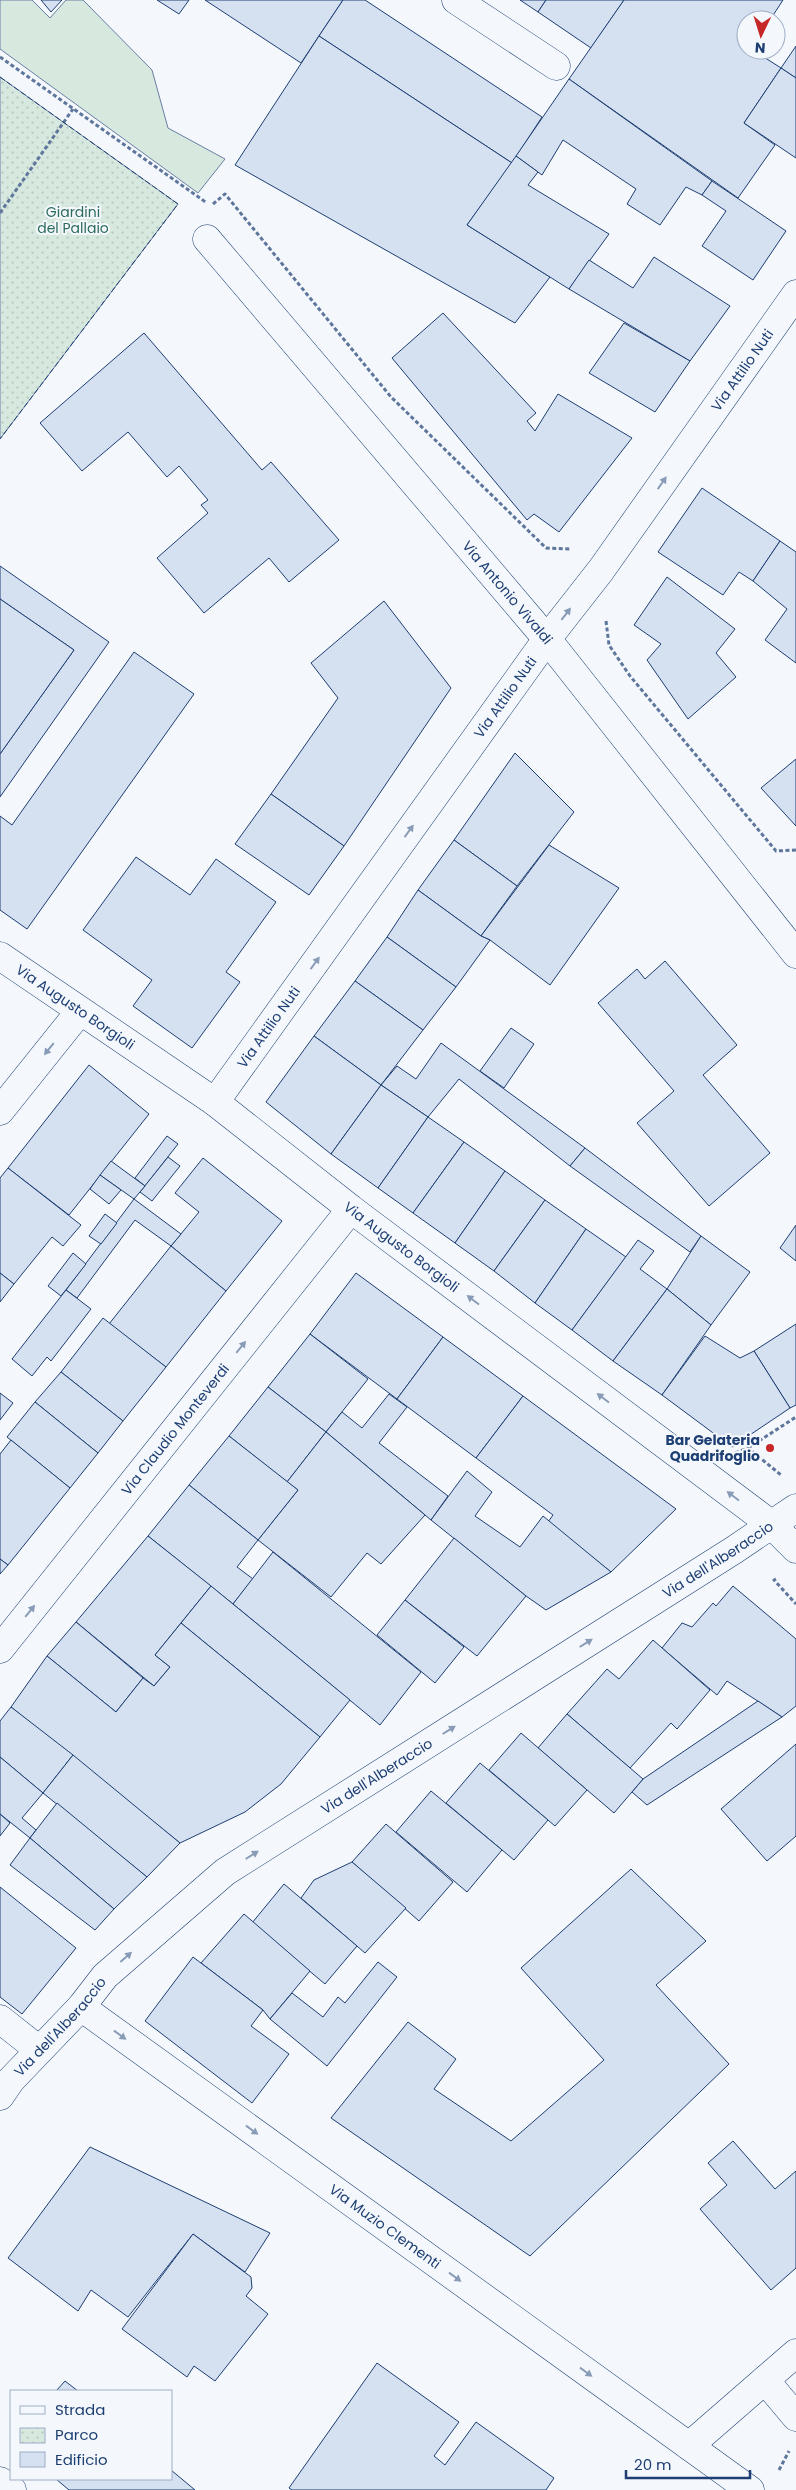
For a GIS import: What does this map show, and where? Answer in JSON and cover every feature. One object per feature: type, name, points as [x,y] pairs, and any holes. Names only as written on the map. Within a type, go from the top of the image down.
[{"type":"street","points":[[456,0],[556,66]]},
{"type":"street","name":"Via Antonio Vivaldi","points":[[207,240],[547,640],[796,954]]},
{"type":"street","name":"Via Attilio Nuti","points":[[215,1102],[547,640],[601,570],[796,294]]},
{"type":"street","name":"Via Augusto Borgioli","points":[[0,956],[215,1102],[351,1209],[772,1525],[796,1549]]},
{"type":"street","points":[[0,1111],[80,1011]]},
{"type":"street","name":"Via Claudio Monteverdi","points":[[0,1649],[351,1209]]},
{"type":"street","name":"Via dell'Alberaccio","points":[[0,2096],[11,2080],[80,2007],[105,1976],[225,1872],[796,1508]]},
{"type":"street","name":"Via Muzio Clementi","points":[[80,2007],[750,2490]]},
{"type":"street","points":[[0,2019],[39,2050]]},
{"type":"street","points":[[689,2446],[796,2353]]},
{"type":"street","points":[[766,2380],[796,2417]]},
{"type":"street","points":[[0,2481],[12,2490]]},
{"type":"path","points":[[0,57],[210,205],[225,194],[391,396],[426,432],[546,548],[576,550],[601,570]]},
{"type":"path","points":[[0,213],[73,108]]},
{"type":"path","points":[[606,620],[609,645],[625,668],[731,798],[776,851],[796,850]]},
{"type":"path","points":[[748,1448],[796,1417]]},
{"type":"path","points":[[777,2473],[791,2448]]},
{"type":"green space","points":[[0,0],[32,0],[50,18],[66,0],[83,0],[152,70],[168,128],[225,159],[198,193],[0,49]]},
{"type":"green space","name":"Giardini del Pallaio","points":[[0,77],[178,204],[0,439]]},
{"type":"building","points":[[41,0],[62,0],[51,12]]},
{"type":"building","points":[[157,0],[189,0],[179,14]]},
{"type":"building","points":[[205,0],[343,0],[301,63]]},
{"type":"building","points":[[343,0],[365,0],[542,117],[512,163],[319,36]]},
{"type":"building","points":[[520,0],[546,0],[538,12]]},
{"type":"building","points":[[546,0],[624,0],[591,48],[538,12]]},
{"type":"building","points":[[624,0],[783,0],[776,10],[736,10],[736,60],[769,60],[781,68],[744,123],[775,145],[738,198],[569,79]]},
{"type":"building","points":[[319,36],[512,163],[467,225],[550,277],[515,323],[235,165]]},
{"type":"building","points":[[796,46],[796,78],[781,68]]},
{"type":"building","points":[[781,68],[796,78],[796,158],[744,123]]},
{"type":"building","points":[[569,79],[712,181],[702,195],[686,187],[660,225],[627,204],[636,189],[563,140],[542,175],[516,156]]},
{"type":"building","points":[[516,156],[538,172],[528,185],[609,234],[569,289],[467,225]]},
{"type":"building","points":[[712,181],[786,231],[753,280],[702,246],[726,211],[702,195]]},
{"type":"building","points":[[654,257],[730,306],[690,361],[569,289],[589,260],[633,288]]},
{"type":"building","points":[[443,313],[536,413],[527,421],[535,431],[558,394],[632,438],[559,532],[534,514],[527,520],[392,358]]},
{"type":"building","points":[[624,323],[690,361],[655,412],[589,373]]},
{"type":"building","points":[[144,333],[262,470],[271,462],[339,540],[289,582],[269,558],[204,613],[157,558],[208,513],[201,505],[208,500],[179,466],[167,477],[128,432],[82,471],[40,423]]},
{"type":"building","points":[[702,488],[780,541],[753,581],[739,572],[723,595],[658,552]]},
{"type":"building","points":[[780,541],[796,552],[796,663],[765,640],[787,609],[753,581]]},
{"type":"building","points":[[0,566],[109,642],[0,797],[0,754],[74,650],[0,599]]},
{"type":"building","points":[[667,577],[735,629],[716,653],[736,677],[688,719],[647,660],[661,644],[634,625]]},
{"type":"building","points":[[0,599],[74,650],[0,754]]},
{"type":"building","points":[[384,601],[451,688],[344,846],[271,794],[338,698],[311,663]]},
{"type":"building","points":[[134,652],[194,694],[27,929],[0,910],[0,816],[12,825]]},
{"type":"building","points":[[515,753],[574,812],[517,886],[454,840]]},
{"type":"building","points":[[796,759],[796,826],[761,788]]},
{"type":"building","points":[[271,794],[344,846],[309,895],[235,844]]},
{"type":"building","points":[[454,840],[517,886],[481,936],[418,890]]},
{"type":"building","points":[[549,845],[619,888],[550,985],[490,940],[481,936]]},
{"type":"building","points":[[136,857],[190,895],[216,859],[276,902],[226,972],[240,982],[192,1048],[133,1006],[152,980],[83,930]]},
{"type":"building","points":[[418,890],[481,936],[490,940],[456,987],[387,937]]},
{"type":"building","points":[[387,937],[456,987],[423,1030],[355,981]]},
{"type":"building","points":[[665,961],[737,1045],[703,1075],[770,1153],[709,1206],[637,1123],[674,1091],[598,1003],[637,969],[645,979]]},
{"type":"building","points":[[355,981],[423,1030],[381,1085],[314,1036]]},
{"type":"building","points":[[511,1028],[534,1044],[504,1088],[480,1071]]},
{"type":"building","points":[[314,1036],[381,1085],[331,1154],[266,1102]]},
{"type":"building","points":[[441,1043],[585,1148],[570,1166],[459,1079],[428,1117],[381,1085],[397,1066],[416,1079]]},
{"type":"building","points":[[89,1065],[149,1114],[69,1215],[8,1168]]},
{"type":"building","points":[[381,1085],[428,1117],[378,1188],[331,1154]]},
{"type":"building","points":[[428,1117],[464,1142],[413,1213],[378,1188]]},
{"type":"building","points":[[167,1136],[178,1144],[145,1186],[135,1178]]},
{"type":"building","points":[[464,1142],[505,1171],[455,1243],[413,1213]]},
{"type":"building","points":[[585,1148],[701,1236],[690,1252],[570,1166]]},
{"type":"building","points":[[168,1157],[180,1166],[152,1201],[140,1192]]},
{"type":"building","points":[[203,1158],[282,1221],[226,1291],[171,1246],[199,1212],[175,1193]]},
{"type":"building","points":[[111,1161],[145,1186],[134,1199],[100,1175]]},
{"type":"building","points":[[8,1168],[81,1225],[63,1246],[52,1237],[14,1284],[0,1273],[0,1178]]},
{"type":"building","points":[[505,1171],[545,1200],[494,1271],[455,1243]]},
{"type":"building","points":[[100,1175],[121,1190],[109,1204],[90,1189]]},
{"type":"building","points":[[134,1199],[181,1234],[171,1246],[135,1220],[77,1298],[66,1290]]},
{"type":"building","points":[[545,1200],[586,1229],[535,1303],[494,1271]]},
{"type":"building","points":[[105,1214],[117,1223],[101,1244],[89,1236]]},
{"type":"building","points":[[796,1225],[796,1261],[780,1248]]},
{"type":"building","points":[[586,1229],[626,1257],[572,1330],[535,1303]]},
{"type":"building","points":[[701,1236],[750,1272],[711,1325],[667,1289]]},
{"type":"building","points":[[638,1240],[654,1251],[640,1269],[667,1289],[613,1361],[572,1330]]},
{"type":"building","points":[[171,1246],[226,1291],[166,1367],[109,1324]]},
{"type":"building","points":[[73,1253],[86,1264],[61,1296],[48,1286]]},
{"type":"building","points":[[0,1273],[14,1284],[0,1302]]},
{"type":"building","points":[[356,1273],[443,1337],[397,1399],[310,1334]]},
{"type":"building","points":[[667,1289],[711,1325],[662,1395],[613,1361]]},
{"type":"building","points":[[66,1290],[91,1309],[51,1361],[47,1357],[32,1376],[12,1359]]},
{"type":"building","points":[[103,1318],[166,1367],[123,1421],[61,1372]]},
{"type":"building","points":[[796,1324],[796,1405],[790,1408],[754,1351]]},
{"type":"building","points":[[310,1334],[368,1379],[326,1432],[268,1387]]},
{"type":"building","points":[[705,1336],[740,1358],[754,1351],[790,1408],[732,1447],[662,1395]]},
{"type":"building","points":[[443,1337],[523,1396],[476,1458],[397,1399]]},
{"type":"building","points":[[61,1372],[123,1421],[98,1453],[35,1402]]},
{"type":"building","points":[[268,1387],[326,1432],[287,1482],[229,1436]]},
{"type":"building","points":[[0,1393],[13,1403],[0,1420]]},
{"type":"building","points":[[389,1394],[407,1407],[379,1443],[448,1496],[431,1520],[326,1432],[342,1412],[362,1428]]},
{"type":"building","points":[[523,1396],[676,1509],[611,1572],[548,1522],[553,1515],[476,1458]]},
{"type":"building","points":[[35,1402],[98,1453],[70,1488],[7,1437]]},
{"type":"building","points":[[326,1432],[425,1515],[381,1564],[367,1553],[331,1597],[258,1540],[298,1490],[287,1482]]},
{"type":"building","points":[[229,1436],[298,1490],[258,1540],[189,1485]]},
{"type":"building","points":[[11,1440],[70,1488],[8,1565],[0,1559],[0,1454]]},
{"type":"building","points":[[467,1471],[492,1492],[475,1516],[520,1547],[543,1516],[611,1572],[546,1610],[526,1596],[431,1520]]},
{"type":"building","points":[[189,1485],[258,1540],[237,1567],[253,1579],[233,1604],[148,1536]]},
{"type":"building","points":[[148,1536],[211,1586],[155,1655],[170,1667],[154,1686],[76,1622]]},
{"type":"building","points":[[454,1538],[526,1596],[477,1656],[405,1600]]},
{"type":"building","points":[[273,1552],[421,1672],[380,1725],[233,1604]]},
{"type":"building","points":[[0,1559],[8,1565],[0,1574]]},
{"type":"building","points":[[211,1586],[350,1700],[320,1737],[181,1623]]},
{"type":"building","points":[[733,1586],[796,1639],[796,1706],[782,1717],[727,1681],[717,1695],[662,1648],[682,1623],[692,1627],[713,1603],[716,1606]]},
{"type":"building","points":[[405,1600],[464,1647],[435,1683],[377,1635]]},
{"type":"building","points":[[76,1622],[143,1678],[116,1712],[47,1656]]},
{"type":"building","points":[[181,1623],[320,1737],[281,1784],[245,1812],[180,1843],[11,1707],[47,1656],[116,1712],[143,1678],[154,1686],[170,1667],[155,1655]]},
{"type":"building","points":[[653,1640],[710,1690],[677,1729],[671,1723],[630,1768],[567,1714],[607,1669],[619,1679]]},
{"type":"building","points":[[758,1701],[782,1717],[647,1805],[632,1792],[643,1779]]},
{"type":"building","points":[[11,1707],[73,1755],[43,1793],[0,1757],[0,1721]]},
{"type":"building","points":[[567,1714],[643,1779],[614,1813],[538,1748]]},
{"type":"building","points":[[521,1733],[587,1790],[555,1826],[489,1770]]},
{"type":"building","points":[[796,1744],[796,1836],[767,1861],[721,1809]]},
{"type":"building","points":[[73,1755],[180,1843],[147,1877],[43,1793]]},
{"type":"building","points":[[0,1757],[43,1793],[22,1818],[36,1830],[30,1838],[0,1814]]},
{"type":"building","points":[[480,1763],[548,1820],[514,1860],[446,1803]]},
{"type":"building","points":[[431,1791],[502,1850],[467,1892],[396,1832]]},
{"type":"building","points":[[57,1803],[147,1877],[114,1909],[30,1838]]},
{"type":"building","points":[[0,1814],[10,1823],[0,1836]]},
{"type":"building","points":[[386,1824],[453,1882],[419,1921],[352,1862]]},
{"type":"building","points":[[30,1838],[114,1909],[95,1930],[10,1865]]},
{"type":"building","points":[[352,1862],[406,1908],[365,1953],[301,1898],[314,1880]]},
{"type":"building","points":[[631,1869],[706,1941],[656,1985],[729,2064],[530,2256],[331,2118],[408,2022],[456,2059],[434,2089],[511,2141],[604,2060],[521,1968]]},
{"type":"building","points":[[284,1884],[357,1946],[325,1984],[252,1923]]},
{"type":"building","points":[[0,1887],[76,1948],[22,2014],[0,1997]]},
{"type":"building","points":[[244,1914],[310,1971],[270,2019],[263,2010],[201,1963]]},
{"type":"building","points":[[193,1957],[263,2010],[251,2026],[289,2054],[252,2103],[145,2021]]},
{"type":"building","points":[[378,1962],[397,1977],[327,2066],[270,2019],[292,1993],[323,2017],[338,1997],[345,2003]]},
{"type":"building","points":[[733,2141],[775,2189],[796,2171],[796,2268],[771,2290],[700,2209],[727,2185],[708,2163]]},
{"type":"building","points":[[90,2147],[270,2233],[245,2272],[193,2234],[128,2317],[91,2290],[78,2311],[8,2258]]},
{"type":"building","points":[[193,2234],[251,2277],[252,2288],[246,2296],[268,2314],[215,2381],[194,2366],[187,2377],[122,2329]]},
{"type":"building","points":[[377,2363],[459,2422],[434,2456],[445,2465],[476,2422],[554,2478],[546,2490],[292,2490],[289,2488]]},
{"type":"building","points":[[65,2381],[77,2390],[57,2390]]},
{"type":"building","points":[[172,2471],[195,2490],[69,2490],[57,2480],[172,2480]]},
{"type":"fence","points":[[0,77],[178,204],[0,439]]},
{"type":"place","name":"Bar Gelateria Quadrifoglio","points":[[770,1448]]}]
